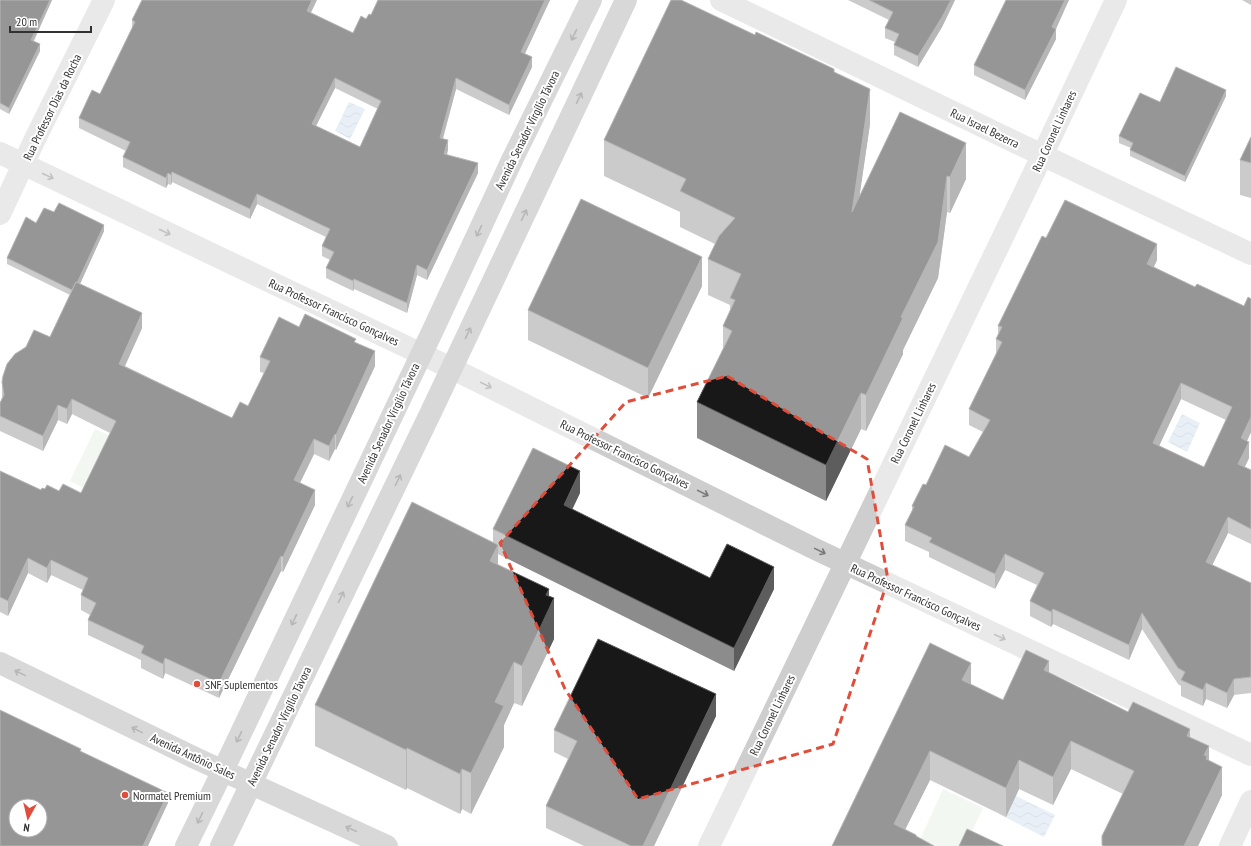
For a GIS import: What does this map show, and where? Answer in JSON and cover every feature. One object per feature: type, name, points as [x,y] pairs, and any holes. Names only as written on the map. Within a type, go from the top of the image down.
[{"type":"main road","name":"Avenida Senador Virgílio Távora","points":[[186,846],[513,158],[591,0]]},
{"type":"main road","name":"Avenida Senador Virgílio Távora","points":[[221,846],[626,0]]},
{"type":"main road","name":"Avenida Antônio Sales","points":[[0,664],[386,846]]},
{"type":"street","name":"Rua Professor Dias da Rocha","points":[[0,214],[104,0]]},
{"type":"street","name":"Rua Israel Bezerra","points":[[721,0],[1042,156],[1251,254]]},
{"type":"street","name":"Rua Coronel Linhares","points":[[709,846],[1116,0]]},
{"type":"street","name":"Rua Professor Francisco Gonçalves","points":[[0,153],[421,353],[846,563],[1251,755]]},
{"type":"street","points":[[1230,846],[1251,801]]},
{"type":"highlighted area","points":[[727,376],[867,459],[888,580],[833,744],[638,799],[565,689],[500,543],[626,402]]},
{"type":"shaded area","points":[[95,429],[113,437],[88,490],[70,481]]},
{"type":"shaded area","points":[[943,789],[983,808],[965,846],[917,846]]},
{"type":"water","points":[[349,102],[365,109],[350,139],[335,131]]},
{"type":"water","points":[[1182,414],[1200,423],[1187,452],[1168,442]]},
{"type":"water","points":[[1010,793],[1055,815],[1044,837],[999,814]]},
{"type":"building","points":[[0,0],[50,0],[31,40],[40,44],[9,108],[0,103]]},
{"type":"building","points":[[142,0],[312,0],[307,11],[353,33],[361,16],[366,19],[369,14],[371,15],[378,0],[545,0],[521,52],[532,57],[509,105],[456,78],[440,138],[448,140],[444,154],[478,163],[427,270],[417,265],[407,303],[354,279],[353,281],[326,268],[334,252],[322,246],[330,229],[257,194],[250,209],[172,172],[171,175],[168,173],[166,178],[123,157],[130,142],[79,118],[92,90],[100,94],[135,22],[132,20]],"holes":[[[335,78],[381,101],[360,147],[312,124]]]},
{"type":"building","points":[[671,0],[681,0],[755,35],[756,32],[834,69],[834,72],[870,89],[852,212],[900,112],[966,143],[950,177],[947,176],[938,242],[901,317],[903,318],[866,395],[861,393],[826,465],[697,402],[732,331],[723,326],[735,300],[730,298],[741,274],[708,259],[719,236],[735,218],[680,191],[686,179],[604,140]]},
{"type":"building","points":[[869,0],[951,0],[918,56],[894,45],[899,34],[885,28],[893,12]]},
{"type":"building","points":[[1006,0],[1065,0],[1052,27],[1056,29],[1025,90],[974,65]]},
{"type":"building","points":[[1176,67],[1226,90],[1185,176],[1130,150],[1133,143],[1119,136],[1140,93],[1160,102]]},
{"type":"building","points":[[1251,137],[1251,163],[1240,160]]},
{"type":"building","points":[[581,199],[702,257],[648,368],[528,310]]},
{"type":"building","points":[[1065,200],[1157,244],[1147,264],[1195,287],[1197,284],[1244,306],[1248,297],[1251,299],[1251,417],[1241,438],[1249,442],[1238,464],[1251,470],[1251,529],[1228,517],[1206,562],[1251,583],[1251,677],[1234,679],[1227,693],[1206,683],[1203,690],[1181,680],[1185,672],[1178,668],[1142,613],[1129,645],[1053,609],[1051,612],[1030,601],[1044,573],[1005,554],[995,574],[929,542],[932,538],[905,525],[914,507],[912,506],[923,484],[926,485],[945,445],[969,457],[990,420],[969,409],[1002,342],[996,339],[1002,327],[998,326],[1042,236],[1046,238]],"holes":[[[1181,383],[1232,407],[1204,467],[1153,443]]]},
{"type":"building","points":[[59,203],[104,225],[77,283],[76,282],[72,290],[7,258],[26,217],[36,223],[44,208],[54,212]]},
{"type":"building","points":[[76,282],[142,313],[119,364],[232,418],[240,402],[248,406],[270,361],[260,357],[279,317],[299,327],[305,314],[356,339],[354,342],[375,351],[336,435],[335,434],[329,446],[314,439],[294,480],[315,490],[219,683],[165,658],[163,664],[141,653],[144,646],[88,620],[96,603],[81,595],[88,578],[51,560],[47,568],[28,558],[8,601],[0,597],[0,471],[41,490],[42,488],[45,489],[47,485],[59,491],[63,484],[81,493],[116,421],[72,399],[67,409],[58,405],[43,436],[0,416],[0,403],[4,395],[2,382],[7,364],[15,354],[26,347],[34,330],[50,337]]},
{"type":"building","points":[[533,448],[580,471],[564,505],[710,578],[727,544],[774,567],[734,648],[493,529]]},
{"type":"building","points":[[412,502],[498,545],[490,561],[549,589],[546,595],[554,598],[522,666],[514,662],[495,702],[504,706],[471,773],[462,769],[460,774],[407,748],[406,750],[315,705]]},
{"type":"building","points":[[598,639],[716,694],[643,846],[631,846],[546,806],[577,741],[554,730]]},
{"type":"building","points":[[930,643],[971,663],[962,680],[1003,700],[1026,650],[1049,661],[1044,670],[1128,712],[1133,702],[1190,729],[1187,736],[1209,746],[1204,755],[1207,756],[1206,759],[1222,767],[1184,846],[1102,845],[1102,836],[1134,771],[1071,741],[1053,777],[1019,760],[1006,788],[930,751],[894,824],[934,846],[832,846]]},
{"type":"building","points":[[0,710],[81,749],[80,751],[168,793],[143,846],[0,846]]},
{"type":"building","points":[[967,829],[1003,846],[959,846]]},
{"type":"place","name":"SNF Suplementos","points":[[197,684]]},
{"type":"place","name":"Normatel Premium","points":[[125,795]]}]
